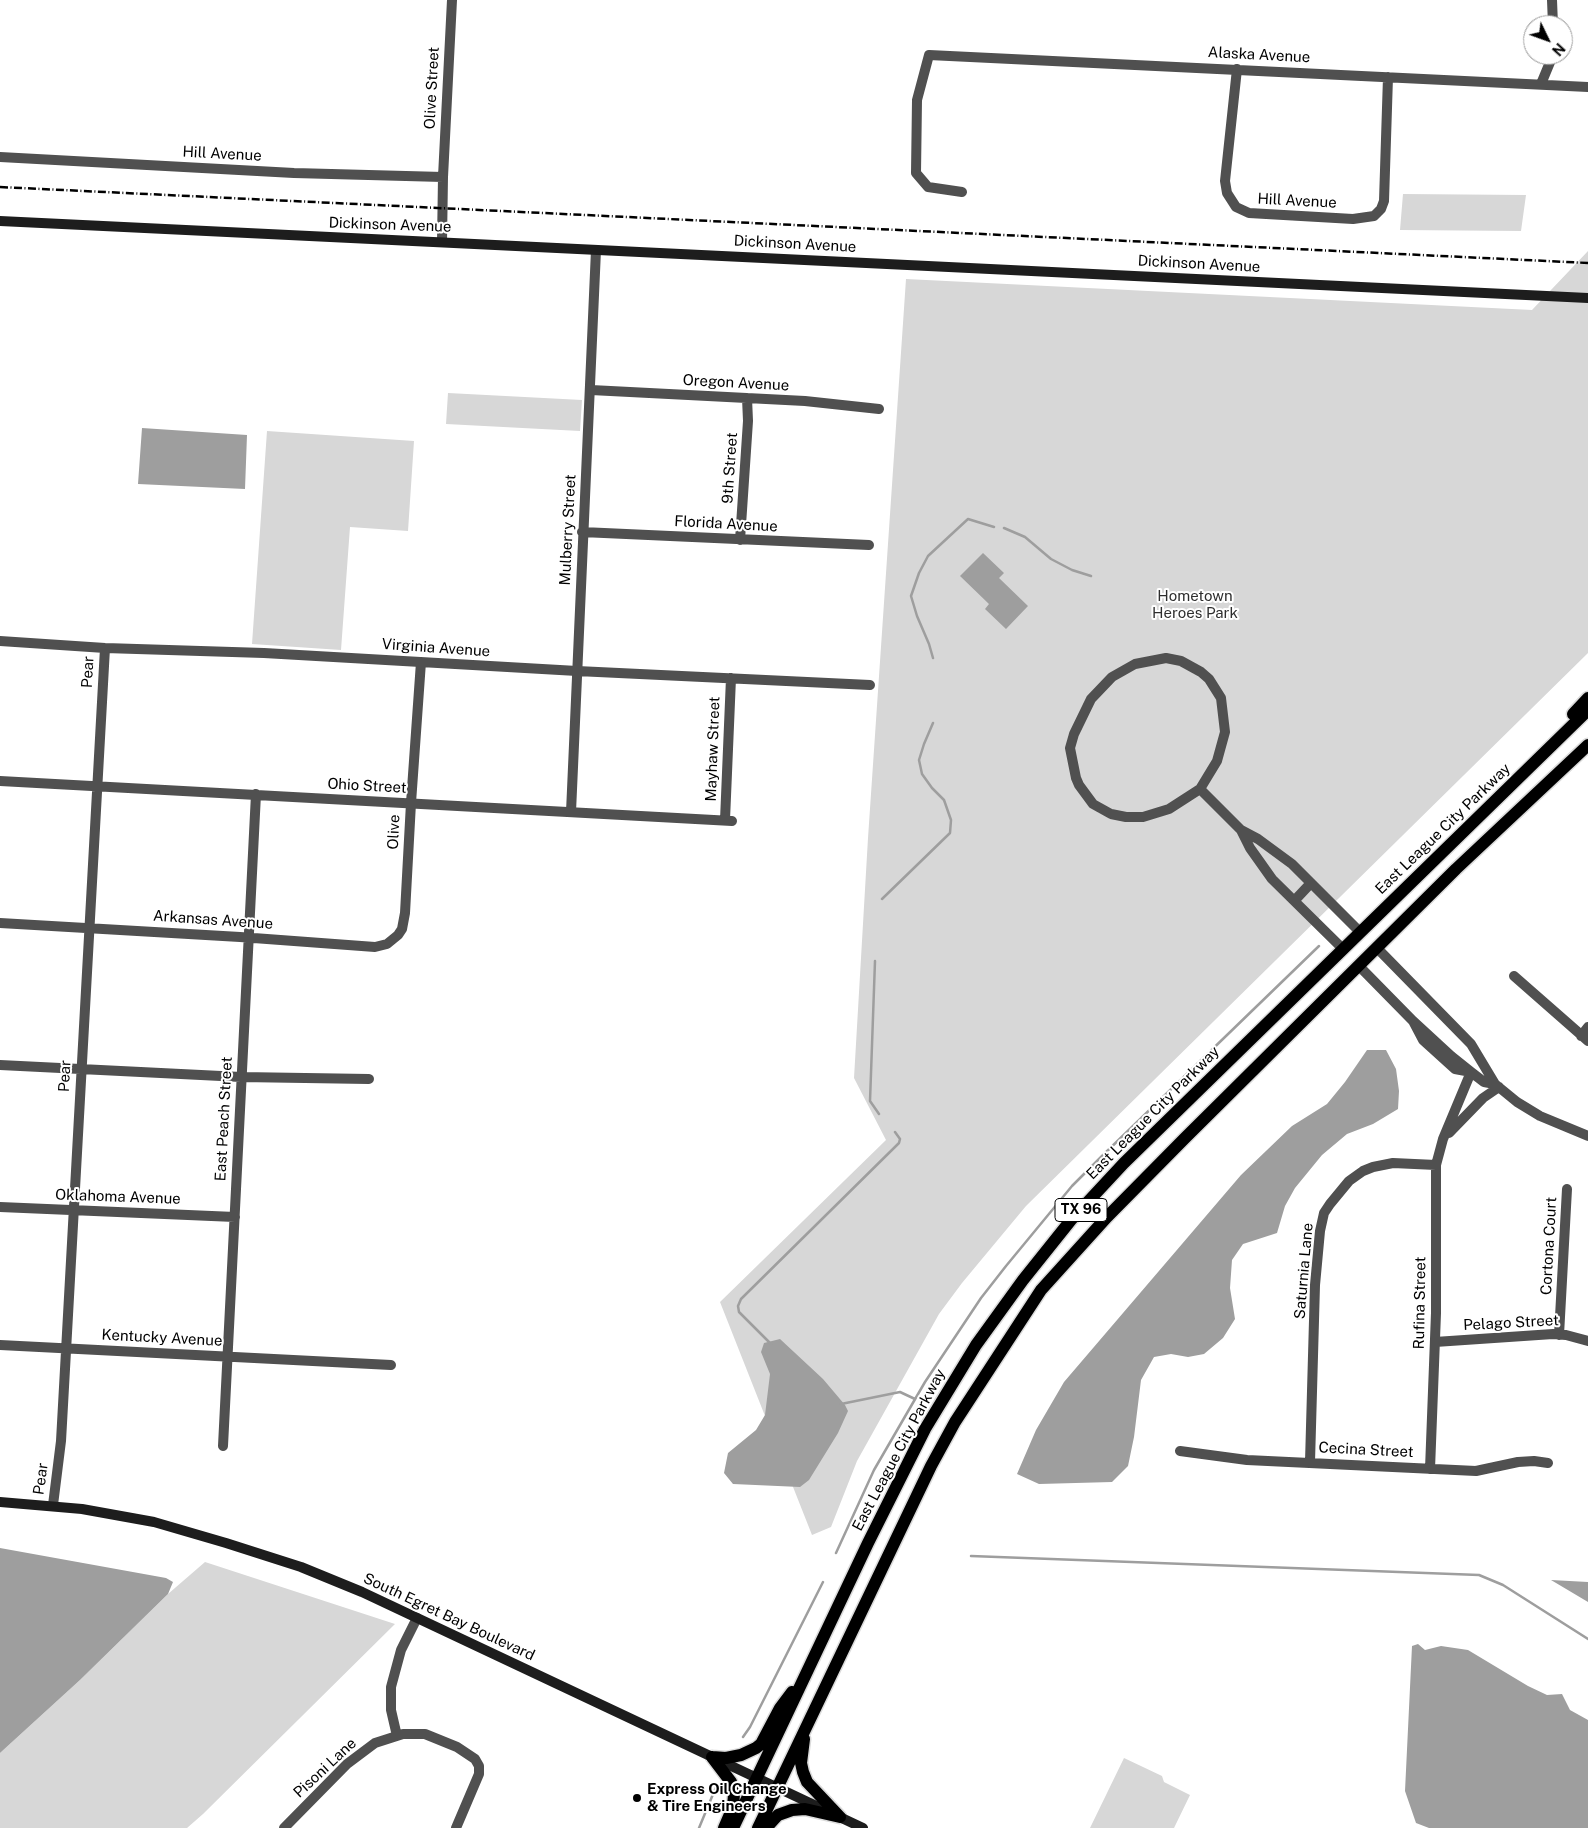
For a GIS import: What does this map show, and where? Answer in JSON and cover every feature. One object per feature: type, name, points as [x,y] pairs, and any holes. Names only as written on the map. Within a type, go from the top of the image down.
[{"type":"main road","points":[[1539,758],[1588,698]]},
{"type":"main road","name":"East League City Parkway","points":[[733,1828],[897,1483],[925,1429],[997,1314],[1055,1240],[1096,1193],[1155,1132],[1588,710]]},
{"type":"main road","name":"TX 96","points":[[758,1828],[931,1466],[955,1422],[1041,1290],[1107,1217],[1456,869],[1588,745]]},
{"type":"main road","points":[[1360,932],[1377,948]]},
{"type":"main road","points":[[1343,949],[1359,966]]},
{"type":"main road","points":[[712,1758],[741,1755],[761,1744],[780,1708],[807,1672]]},
{"type":"main road","points":[[806,1727],[801,1763],[803,1772],[807,1782],[840,1817]]},
{"type":"main road","points":[[712,1758],[730,1782],[734,1794],[733,1807],[724,1828]]},
{"type":"main road","points":[[766,1828],[778,1815],[792,1810],[805,1810],[840,1817]]},
{"type":"street","name":"Olive Street","points":[[442,242],[442,177],[452,0]]},
{"type":"street","points":[[1552,0],[1553,15]]},
{"type":"street","name":"Alaska Avenue","points":[[962,192],[928,187],[916,173],[917,100],[929,55],[1588,86]]},
{"type":"street","points":[[1542,84],[1549,65]]},
{"type":"street","name":"Hill Avenue","points":[[1237,69],[1226,171],[1227,194],[1236,207],[1249,213],[1353,219],[1374,216],[1381,209],[1384,201],[1388,77]]},
{"type":"street","name":"Hill Avenue","points":[[0,157],[294,173],[442,177]]},
{"type":"street","name":"Dickinson Avenue","points":[[0,221],[1588,298]]},
{"type":"street","name":"Mulberry Street","points":[[570,812],[596,250]]},
{"type":"street","name":"Oregon Avenue","points":[[591,390],[805,401],[879,408]]},
{"type":"street","name":"9th Street","points":[[740,540],[748,420],[747,398]]},
{"type":"street","name":"Florida Avenue","points":[[582,532],[869,545]]},
{"type":"street","name":"Virginia Avenue","points":[[0,641],[105,648],[264,653],[870,685]]},
{"type":"street","name":"Pear","points":[[53,1505],[61,1441],[80,1069],[105,648]]},
{"type":"street","points":[[1166,658],[1192,666],[1208,679],[1221,698],[1225,732],[1217,761],[1200,789],[1169,809],[1143,817],[1126,817],[1111,814],[1093,804],[1083,792],[1076,778],[1070,748],[1085,708],[1104,684],[1124,669],[1135,664],[1166,658]]},
{"type":"street","name":"Olive","points":[[405,913],[422,662]]},
{"type":"street","name":"Mayhaw Street","points":[[729,821],[731,678]]},
{"type":"street","name":"Ohio Street","points":[[0,781],[729,821]]},
{"type":"street","points":[[1200,789],[1241,830],[1279,853],[1360,932]]},
{"type":"street","name":"East Peach Street","points":[[223,1446],[256,794]]},
{"type":"street","points":[[1241,830],[1250,848],[1264,868],[1343,949]]},
{"type":"street","points":[[1294,900],[1311,883]]},
{"type":"street","name":"Arkansas Avenue","points":[[0,923],[381,946],[387,944],[398,935],[404,923],[405,913]]},
{"type":"street","points":[[1377,948],[1471,1044],[1497,1085],[1517,1102],[1540,1116],[1588,1136]]},
{"type":"street","points":[[1359,966],[1413,1021],[1451,1056],[1484,1082],[1497,1085]]},
{"type":"street","points":[[1514,976],[1584,1038],[1588,1027]]},
{"type":"street","points":[[0,1065],[241,1078],[369,1079]]},
{"type":"street","name":"Rufina Street","points":[[1430,1469],[1436,1165],[1443,1139],[1470,1072]]},
{"type":"street","name":"Rufina Street","points":[[1443,1139],[1497,1085]]},
{"type":"street","name":"Saturnia Lane","points":[[1310,1462],[1315,1285],[1320,1231],[1324,1213],[1349,1181],[1363,1171],[1393,1163],[1436,1165]]},
{"type":"street","name":"Cortona Court","points":[[1559,1335],[1566,1189]]},
{"type":"street","name":"Oklahoma Avenue","points":[[0,1207],[234,1217]]},
{"type":"street","name":"Pelago Street","points":[[1434,1342],[1559,1335],[1588,1341]]},
{"type":"street","name":"Kentucky Avenue","points":[[0,1345],[391,1365]]},
{"type":"street","name":"Cecina Street","points":[[1180,1451],[1247,1460],[1476,1471],[1518,1462],[1534,1461],[1548,1463]]},
{"type":"street","name":"South Egret Bay Boulevard","points":[[0,1502],[53,1505],[154,1522],[301,1567],[362,1592],[863,1828]]},
{"type":"street","points":[[397,1736],[391,1710],[391,1687],[401,1650],[417,1618]]},
{"type":"street","name":"Pisoni Lane","points":[[284,1828],[347,1764],[375,1743],[397,1736],[425,1734],[457,1747],[475,1759],[479,1766],[479,1774],[456,1828]]},
{"type":"green space","points":[[1403,194],[1526,195],[1521,231],[1400,230]]},
{"type":"green space","name":"Hometown Heroes Park","points":[[1588,251],[1588,653],[1026,1206],[962,1283],[939,1314],[857,1461],[831,1527],[812,1535],[720,1302],[886,1140],[854,1078],[868,838],[906,279],[1532,310]]},
{"type":"green space","points":[[448,393],[582,400],[580,431],[446,424]]},
{"type":"green space","points":[[267,431],[414,441],[408,531],[350,527],[341,650],[252,644]]},
{"type":"green space","points":[[205,1562],[395,1624],[187,1828],[0,1828],[0,1753],[80,1680],[168,1594]]},
{"type":"green space","points":[[1124,1758],[1162,1776],[1164,1782],[1190,1795],[1174,1828],[1090,1828]]},
{"type":"shaded area","points":[[142,428],[247,435],[245,489],[138,484]]},
{"type":"shaded area","points":[[983,553],[1004,573],[999,578],[1028,606],[1006,629],[985,609],[989,604],[960,576]]},
{"type":"shaded area","points":[[1367,1050],[1386,1050],[1396,1069],[1399,1091],[1398,1109],[1373,1124],[1347,1134],[1322,1155],[1295,1188],[1285,1206],[1277,1233],[1243,1244],[1232,1260],[1230,1288],[1235,1319],[1223,1338],[1204,1354],[1188,1357],[1171,1354],[1154,1357],[1141,1380],[1134,1437],[1128,1466],[1112,1482],[1039,1484],[1017,1474],[1036,1430],[1064,1382],[1241,1175],[1292,1126],[1327,1104]]},
{"type":"shaded area","points":[[780,1339],[823,1379],[848,1411],[838,1433],[809,1480],[800,1487],[733,1484],[724,1473],[728,1453],[756,1430],[765,1415],[770,1374],[761,1352],[764,1343]]},
{"type":"shaded area","points":[[0,1548],[166,1578],[173,1582],[168,1594],[80,1680],[0,1753]]},
{"type":"shaded area","points":[[1551,1580],[1588,1582],[1588,1602]]},
{"type":"shaded area","points":[[1418,1644],[1425,1650],[1441,1646],[1468,1650],[1528,1686],[1547,1695],[1562,1694],[1570,1710],[1588,1720],[1588,1828],[1429,1828],[1416,1823],[1405,1791],[1412,1646]]},
{"type":"waterway","points":[[933,658],[911,596],[919,573],[928,556],[968,519],[994,527]]},
{"type":"waterway","points":[[1004,528],[1025,537],[1051,559],[1072,570],[1091,576]]},
{"type":"waterway","points":[[882,899],[950,833],[951,820],[944,800],[922,774],[919,760],[933,723]]},
{"type":"waterway","points":[[836,1553],[874,1470],[925,1382],[981,1298],[1006,1266],[1072,1186],[1319,946]]},
{"type":"waterway","points":[[875,961],[870,1101],[879,1114]]},
{"type":"waterway","points":[[771,1344],[739,1312],[738,1306],[741,1299],[899,1143],[900,1139],[895,1132]]},
{"type":"waterway","points":[[841,1404],[900,1392],[915,1399]]},
{"type":"waterway","points":[[971,1556],[1479,1575],[1503,1585],[1588,1639]]},
{"type":"waterway","points":[[743,1737],[750,1727],[823,1582]]},
{"type":"waterway","points":[[699,1828],[716,1787]]},
{"type":"railway","points":[[0,187],[1588,263]]},
{"type":"place","name":"Express Oil Change & Tire Engineers","points":[[637,1798]]}]
